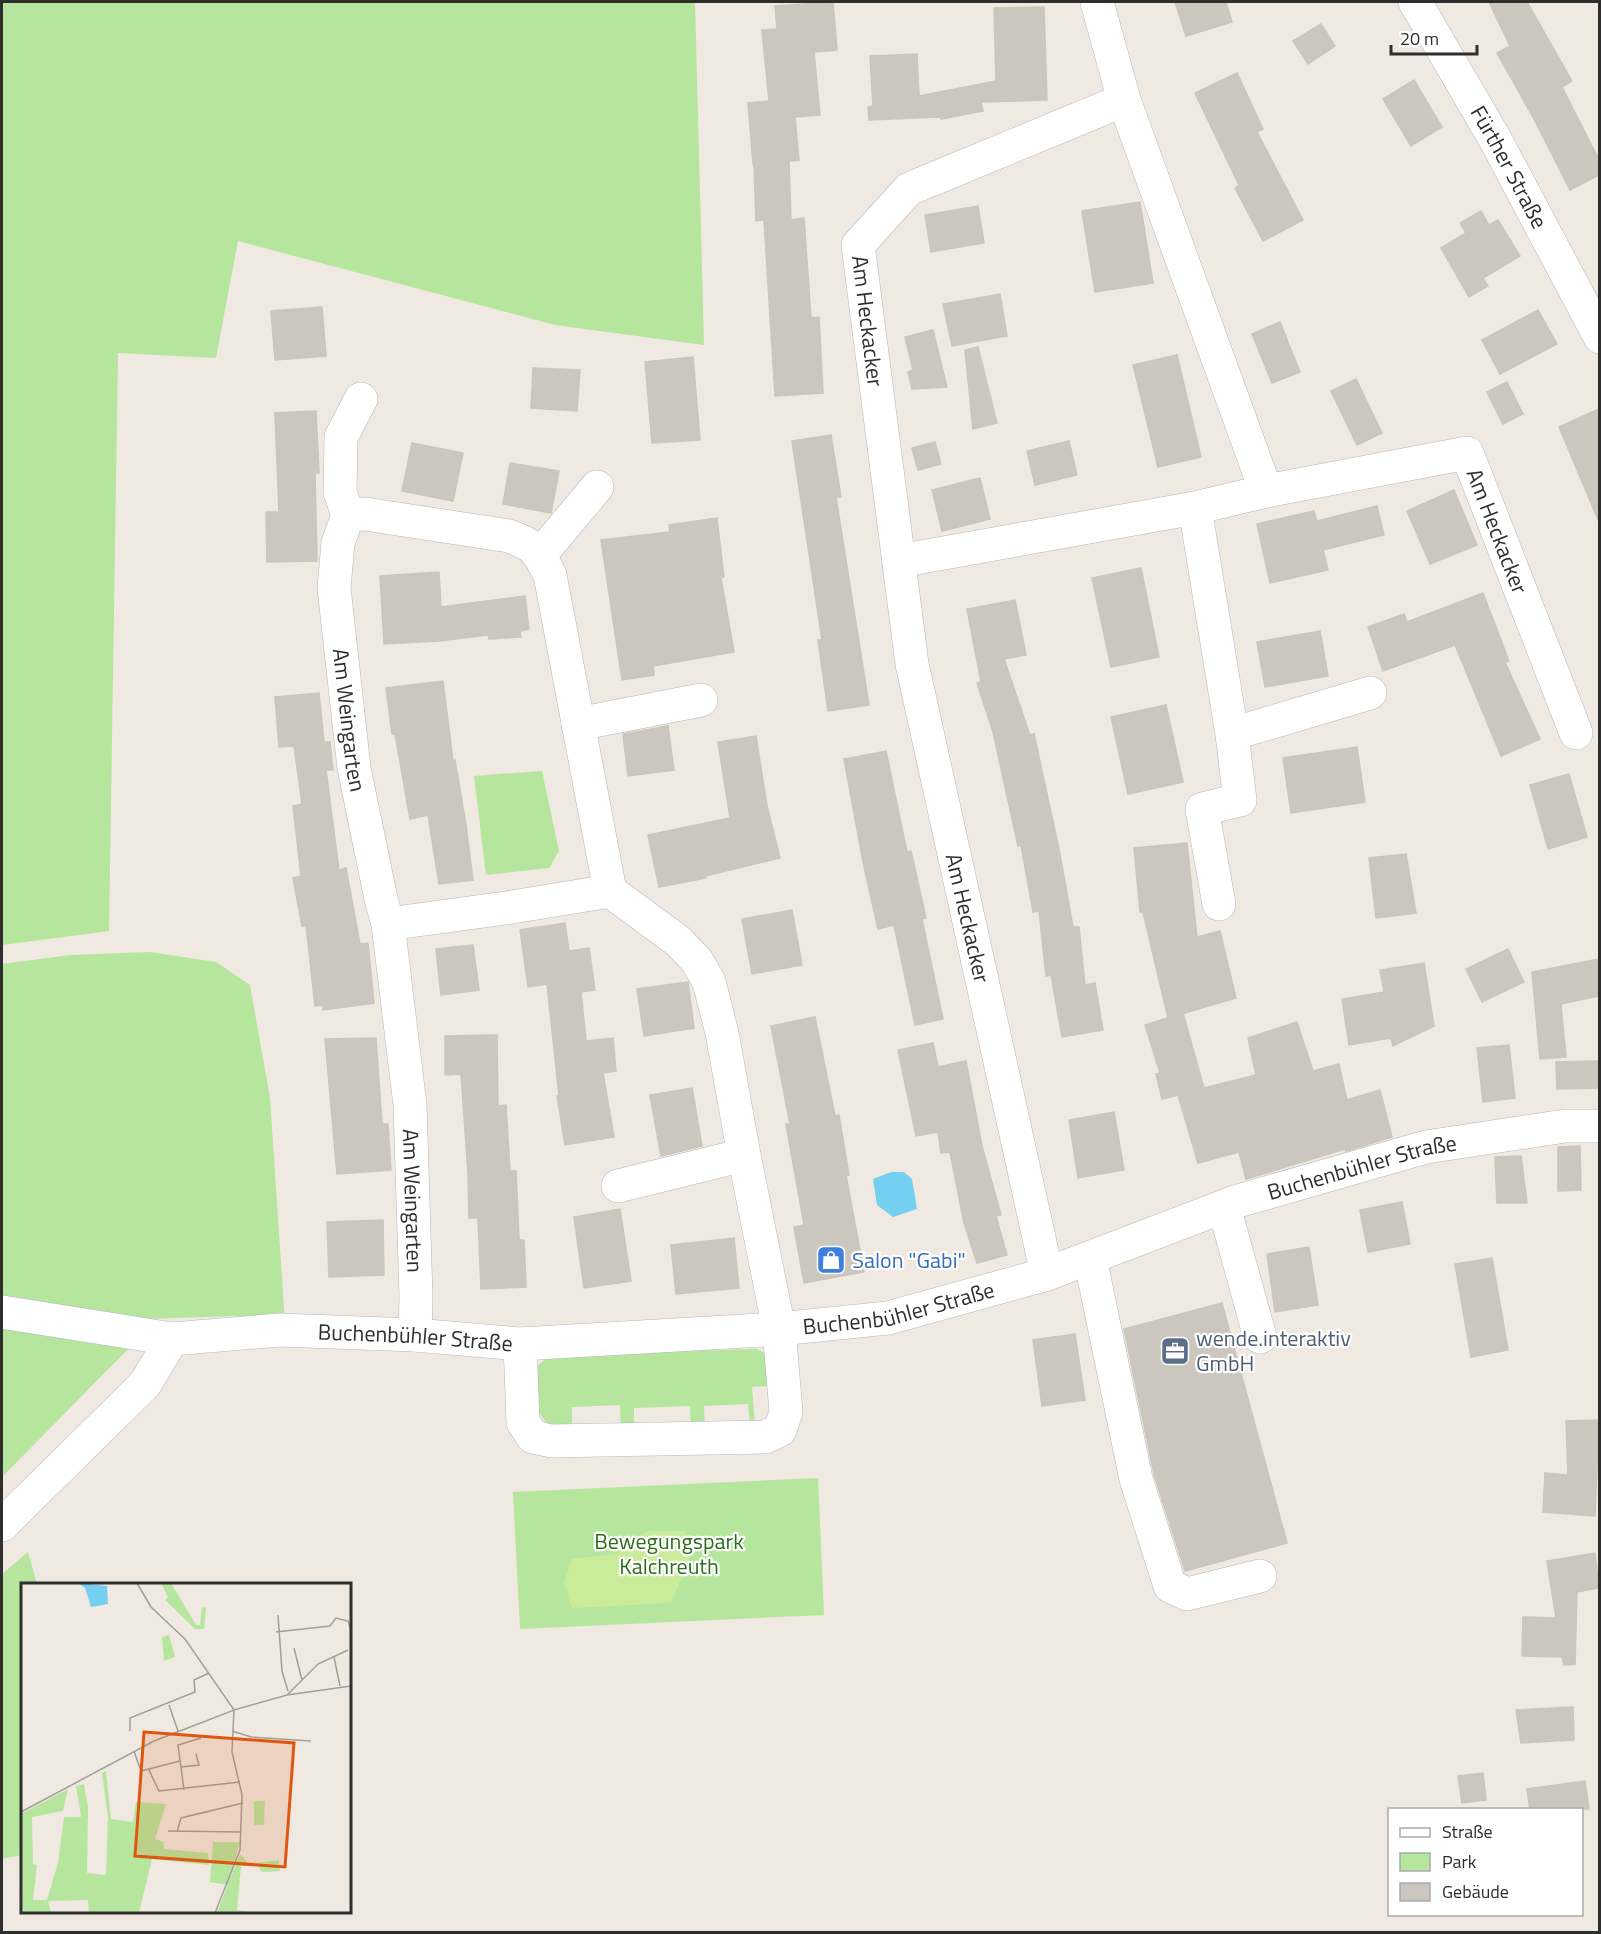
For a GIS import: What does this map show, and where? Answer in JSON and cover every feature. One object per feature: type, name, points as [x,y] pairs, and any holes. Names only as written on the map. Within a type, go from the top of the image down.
[{"type":"street","points":[[1098,2],[1124,100],[1266,491]]},
{"type":"street","name":"Fürther Straße","points":[[1415,2],[1495,140],[1599,337]]},
{"type":"street","name":"Am Heckacker","points":[[1047,1274],[912,664],[858,245],[909,189],[1124,100]]},
{"type":"street","points":[[361,399],[341,437],[340,492],[348,515],[365,514],[508,536],[528,543],[540,555],[550,574],[610,891],[678,941],[697,961],[709,982],[722,1033],[779,1329],[786,1413],[780,1430],[765,1437],[550,1441],[533,1437],[523,1422],[520,1344]]},
{"type":"street","name":"Am Heckacker","points":[[899,561],[1196,508],[1266,491],[1467,453],[1576,733]]},
{"type":"street","points":[[540,555],[597,487]]},
{"type":"street","points":[[1196,508],[1232,734],[1240,800],[1202,809],[1219,904]]},
{"type":"street","name":"Am Weingarten","points":[[348,515],[338,543],[334,588],[354,768],[388,924],[410,1105],[416,1296],[415,1335]]},
{"type":"street","points":[[1232,734],[1370,693]]},
{"type":"street","points":[[578,724],[701,700]]},
{"type":"street","points":[[388,924],[610,891]]},
{"type":"street","name":"Buchenbühler Straße","points":[[2,1312],[172,1339],[280,1330],[415,1335],[520,1344],[779,1329],[888,1318],[1047,1274],[1224,1207],[1426,1147],[1565,1126],[1599,1126]]},
{"type":"street","points":[[618,1186],[744,1155]]},
{"type":"street","points":[[1224,1207],[1260,1336]]},
{"type":"street","points":[[1090,1258],[1137,1479],[1170,1586],[1187,1594],[1260,1576]]},
{"type":"street","points":[[2,1525],[145,1384],[172,1339]]},
{"type":"green space","points":[[2,2],[695,2],[704,345],[555,325],[238,241],[216,358],[118,353],[109,931],[2,945]]},
{"type":"green space","points":[[542,771],[559,851],[549,868],[486,875],[474,776]]},
{"type":"green space","points":[[150,952],[216,962],[250,985],[270,1098],[285,1324],[235,1316],[144,1319],[2,1297],[2,964],[71,955]]},
{"type":"green space","points":[[2,1323],[130,1347],[2,1477]]},
{"type":"green space","points":[[757,1349],[765,1353],[771,1386],[752,1387],[755,1424],[750,1425],[748,1404],[704,1406],[705,1430],[691,1430],[690,1406],[634,1408],[634,1430],[621,1430],[620,1405],[572,1407],[572,1426],[560,1427],[546,1422],[541,1416],[536,1400],[538,1366],[546,1358],[555,1354]]},
{"type":"green space","name":"Bewegungspark Kalchreuth","points":[[818,1478],[824,1615],[520,1629],[513,1492]]},
{"type":"green space","points":[[647,1531],[684,1531],[694,1548],[671,1603],[572,1608],[564,1583],[572,1559],[617,1554]]},
{"type":"green space","points":[[28,1552],[37,1583],[21,1583],[21,1855],[2,1859],[2,1574]]},
{"type":"water","points":[[891,1172],[904,1172],[912,1179],[917,1209],[893,1217],[877,1205],[873,1179]]},
{"type":"building","points":[[833,2],[837,50],[814,52],[820,115],[795,117],[799,160],[789,161],[791,220],[804,218],[811,318],[819,317],[823,393],[775,396],[764,220],[756,221],[754,164],[748,103],[769,101],[762,30],[777,29],[775,6]]},
{"type":"building","points":[[1175,2],[1226,2],[1232,22],[1186,36]]},
{"type":"building","points":[[1489,2],[1527,2],[1572,81],[1562,87],[1599,160],[1599,175],[1570,190],[1497,53],[1510,46]]},
{"type":"building","points":[[1044,7],[1047,100],[981,102],[983,111],[941,119],[941,117],[869,120],[868,107],[873,106],[870,56],[917,54],[919,96],[996,81],[994,8]]},
{"type":"building","points":[[1321,24],[1335,46],[1308,64],[1293,41]]},
{"type":"building","points":[[1237,73],[1263,129],[1257,132],[1303,220],[1263,241],[1235,188],[1239,185],[1195,93]]},
{"type":"building","points":[[1414,80],[1442,127],[1411,146],[1383,99]]},
{"type":"building","points":[[1140,202],[1153,283],[1095,292],[1082,211]]},
{"type":"building","points":[[978,206],[984,243],[931,252],[925,215]]},
{"type":"building","points":[[1481,211],[1489,225],[1498,220],[1520,256],[1483,278],[1488,286],[1469,297],[1441,248],[1466,233],[1460,223]]},
{"type":"building","points":[[1000,294],[1007,336],[952,346],[943,304]]},
{"type":"building","points":[[322,307],[326,356],[275,360],[271,311]]},
{"type":"building","points":[[1538,310],[1557,344],[1500,374],[1482,340]]},
{"type":"building","points":[[1280,322],[1300,372],[1272,383],[1252,334]]},
{"type":"building","points":[[933,330],[947,387],[912,389],[908,372],[913,370],[905,337]]},
{"type":"building","points":[[978,347],[997,423],[973,429],[965,350]]},
{"type":"building","points":[[1177,355],[1201,457],[1158,467],[1133,365]]},
{"type":"building","points":[[693,357],[700,440],[652,443],[645,362]]},
{"type":"building","points":[[533,368],[580,370],[577,411],[531,408]]},
{"type":"building","points":[[1356,379],[1382,433],[1357,445],[1331,391]]},
{"type":"building","points":[[1507,382],[1523,414],[1503,424],[1487,392]]},
{"type":"building","points":[[1599,409],[1599,522],[1559,427]]},
{"type":"building","points":[[316,411],[319,473],[315,473],[317,561],[267,562],[266,512],[279,512],[275,413]]},
{"type":"building","points":[[831,435],[841,497],[836,497],[869,705],[828,711],[818,640],[822,640],[792,441]]},
{"type":"building","points":[[1069,441],[1077,475],[1035,485],[1027,451]]},
{"type":"building","points":[[935,442],[941,464],[918,470],[912,448]]},
{"type":"building","points":[[412,443],[463,453],[453,501],[402,491]]},
{"type":"building","points":[[510,463],[559,471],[551,513],[503,504]]},
{"type":"building","points":[[980,478],[990,519],[942,531],[932,490]]},
{"type":"building","points":[[1454,490],[1477,545],[1430,564],[1407,511]]},
{"type":"building","points":[[1377,506],[1384,535],[1323,550],[1328,570],[1270,583],[1257,524],[1314,511],[1317,521]]},
{"type":"building","points":[[717,518],[724,577],[721,578],[734,652],[653,666],[654,675],[622,680],[601,540],[670,532],[669,525]]},
{"type":"building","points":[[1141,568],[1159,657],[1111,667],[1092,578]]},
{"type":"building","points":[[439,572],[441,607],[525,596],[529,629],[520,631],[521,637],[489,639],[488,635],[384,644],[380,576]]},
{"type":"building","points":[[1483,593],[1509,661],[1505,662],[1540,739],[1501,756],[1455,645],[1383,671],[1368,627],[1404,614],[1407,622]]},
{"type":"building","points":[[1015,600],[1026,655],[1004,659],[1030,735],[1034,734],[1073,927],[1079,927],[1085,985],[1095,983],[1103,1030],[1062,1037],[1051,975],[1046,976],[1039,911],[1033,912],[1021,845],[1018,846],[993,732],[977,683],[981,682],[967,609]]},
{"type":"building","points":[[1320,631],[1328,676],[1265,687],[1257,642]]},
{"type":"building","points":[[443,681],[453,761],[455,760],[473,880],[439,884],[428,815],[410,819],[395,734],[392,734],[386,688]]},
{"type":"building","points":[[319,693],[324,742],[330,742],[333,770],[326,770],[339,870],[346,868],[360,944],[368,943],[374,1003],[323,1010],[323,1005],[315,1006],[306,926],[302,926],[293,878],[301,876],[293,806],[302,804],[294,746],[279,747],[275,697]]},
{"type":"building","points":[[1166,705],[1183,782],[1128,794],[1111,717]]},
{"type":"building","points":[[668,726],[674,770],[628,776],[623,734]]},
{"type":"building","points":[[756,736],[767,806],[780,858],[705,876],[706,878],[659,887],[648,835],[730,818],[718,742]]},
{"type":"building","points":[[1357,747],[1365,802],[1291,813],[1283,758]]},
{"type":"building","points":[[886,751],[907,852],[911,851],[926,918],[922,919],[943,1019],[915,1025],[894,925],[878,929],[844,759]]},
{"type":"building","points":[[1569,774],[1587,837],[1548,849],[1530,785]]},
{"type":"building","points":[[1187,843],[1197,937],[1220,931],[1236,998],[1168,1018],[1143,912],[1140,912],[1134,848]]},
{"type":"building","points":[[1406,854],[1416,913],[1376,918],[1369,858]]},
{"type":"building","points":[[792,910],[802,965],[752,974],[742,919]]},
{"type":"building","points":[[565,923],[569,951],[589,948],[595,990],[581,992],[586,1041],[613,1038],[616,1071],[603,1073],[614,1137],[565,1145],[557,1096],[559,1096],[547,984],[528,987],[520,930]]},
{"type":"building","points":[[473,945],[479,990],[441,995],[436,949]]},
{"type":"building","points":[[1508,949],[1524,982],[1482,1002],[1466,969]]},
{"type":"building","points":[[1599,959],[1599,996],[1561,1004],[1566,1057],[1540,1059],[1532,972]]},
{"type":"building","points":[[1424,963],[1434,1026],[1393,1046],[1391,1038],[1349,1045],[1342,999],[1384,992],[1380,970]]},
{"type":"building","points":[[688,982],[694,1028],[644,1036],[637,989]]},
{"type":"building","points":[[1183,1013],[1204,1088],[1256,1075],[1248,1038],[1297,1022],[1313,1071],[1339,1064],[1347,1100],[1380,1090],[1392,1137],[1246,1179],[1239,1152],[1198,1163],[1178,1095],[1162,1099],[1156,1074],[1160,1073],[1145,1025]]},
{"type":"building","points":[[815,1017],[835,1116],[839,1115],[849,1175],[846,1175],[864,1272],[804,1283],[794,1227],[804,1225],[786,1124],[790,1124],[771,1026]]},
{"type":"building","points":[[497,1035],[498,1106],[506,1105],[510,1171],[516,1171],[519,1240],[524,1240],[526,1287],[481,1289],[478,1218],[469,1218],[461,1074],[445,1075],[445,1036]]},
{"type":"building","points":[[376,1038],[382,1124],[388,1124],[391,1170],[337,1174],[325,1039]]},
{"type":"building","points":[[933,1043],[938,1067],[966,1061],[982,1146],[1001,1215],[996,1216],[1007,1255],[977,1263],[964,1223],[950,1152],[941,1153],[938,1132],[916,1136],[898,1050]]},
{"type":"building","points":[[1509,1045],[1515,1098],[1483,1102],[1477,1048]]},
{"type":"building","points":[[1599,1061],[1599,1088],[1557,1089],[1556,1062]]},
{"type":"building","points":[[692,1088],[702,1146],[661,1156],[650,1095]]},
{"type":"building","points":[[1114,1112],[1124,1170],[1078,1178],[1069,1120]]},
{"type":"building","points":[[1580,1146],[1581,1190],[1558,1191],[1558,1147]]},
{"type":"building","points":[[1521,1156],[1527,1203],[1497,1203],[1495,1157]]},
{"type":"building","points":[[1402,1202],[1410,1244],[1368,1252],[1360,1210]]},
{"type":"building","points":[[620,1209],[631,1281],[584,1288],[574,1217]]},
{"type":"building","points":[[383,1220],[384,1275],[329,1277],[327,1222]]},
{"type":"building","points":[[734,1238],[739,1288],[676,1294],[671,1245]]},
{"type":"building","points":[[1309,1247],[1318,1305],[1275,1312],[1267,1254]]},
{"type":"building","points":[[1492,1258],[1508,1350],[1471,1357],[1455,1264]]},
{"type":"building","points":[[1222,1303],[1287,1543],[1185,1571],[1154,1474],[1124,1329]]},
{"type":"building","points":[[1075,1334],[1085,1400],[1042,1406],[1033,1340]]},
{"type":"building","points":[[1599,1420],[1595,1516],[1543,1512],[1545,1473],[1568,1475],[1566,1421]]},
{"type":"building","points":[[1595,1553],[1599,1588],[1577,1592],[1575,1664],[1564,1665],[1562,1657],[1522,1656],[1523,1617],[1556,1618],[1547,1561]]},
{"type":"building","points":[[1573,1707],[1574,1740],[1521,1743],[1516,1710]]},
{"type":"building","points":[[1483,1773],[1486,1800],[1462,1803],[1458,1776]]},
{"type":"building","points":[[1585,1781],[1589,1809],[1530,1808],[1527,1789]]},
{"type":"place","name":"Salon \"Gabi\"","points":[[831,1260]]},
{"type":"place","name":"wende.interaktiv GmbH","points":[[1175,1351]]}]
